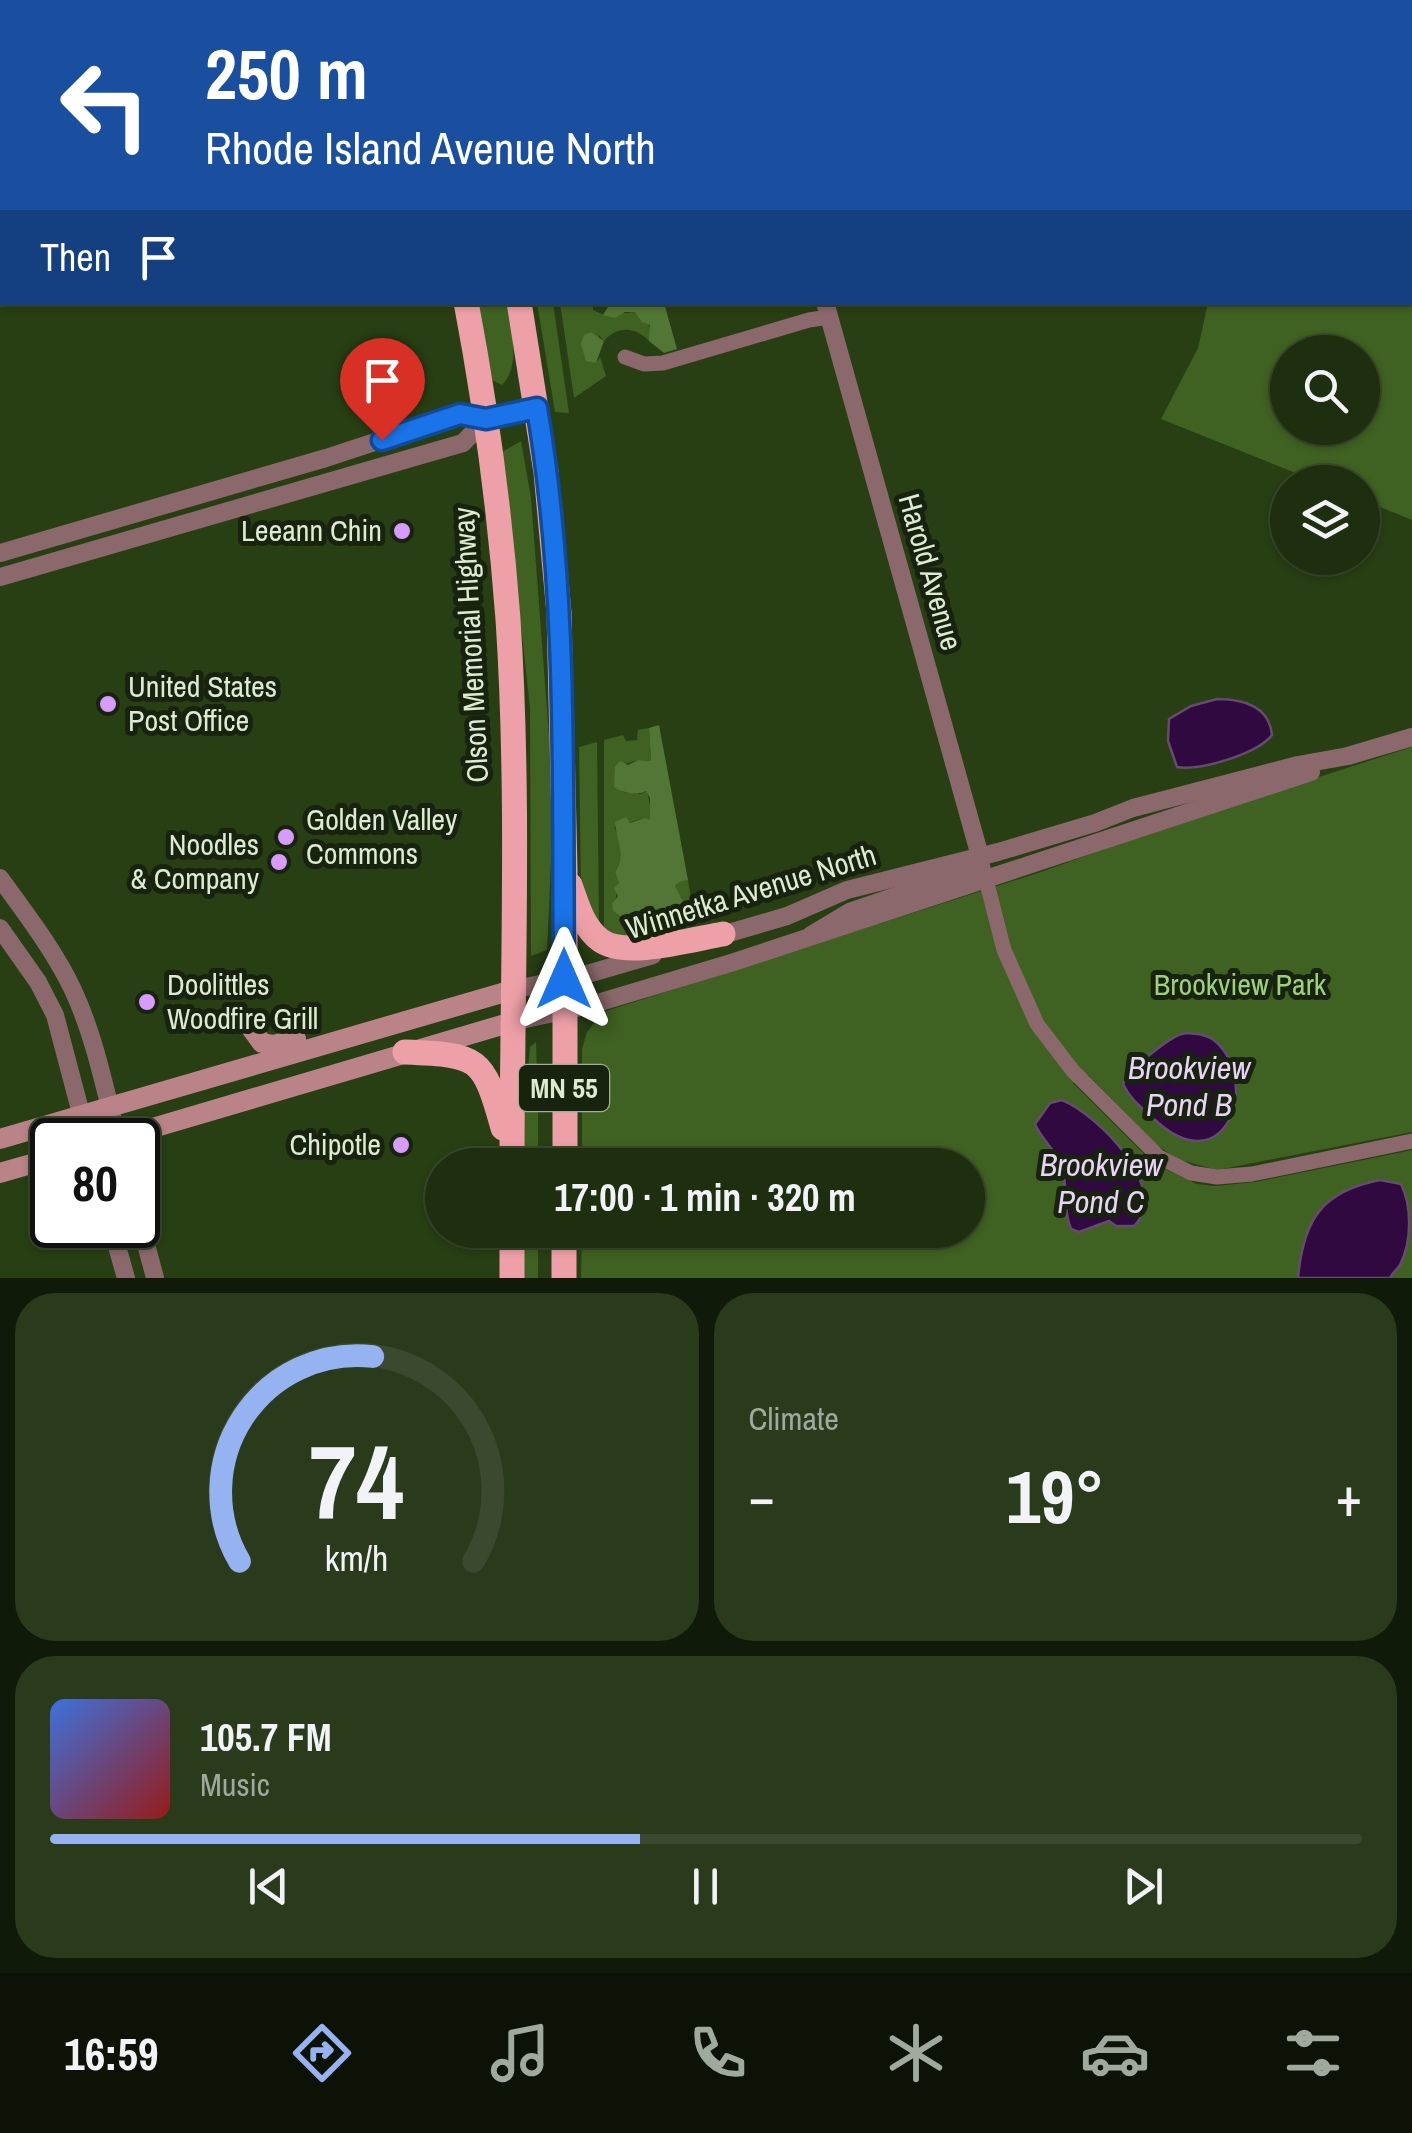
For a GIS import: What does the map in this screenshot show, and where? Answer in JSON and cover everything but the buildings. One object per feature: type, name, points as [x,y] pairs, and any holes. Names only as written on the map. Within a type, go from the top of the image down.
[{"type":"highway","name":"Olson Memorial Highway","points":[[467,305],[486,419],[505,593],[512,704],[512,1148]]},
{"type":"highway","name":"MN 55","points":[[520,305],[537,408],[559,613],[565,869],[564,1148]]},
{"type":"highway","points":[[565,869],[582,919],[594,936],[611,946],[648,946],[724,934]]},
{"type":"highway","points":[[405,1052],[462,1056],[478,1065],[491,1086],[508,1148]]},
{"type":"highway","points":[[512,1248],[512,1278]]},
{"type":"highway","points":[[564,1248],[564,1278]]},
{"type":"main road","name":"Winnetka Avenue North","points":[[0,1139],[512,990]]},
{"type":"main road","points":[[233,1070],[244,1044],[244,1017],[262,1043],[274,1045],[359,1020],[392,1023]]},
{"type":"main road","name":"Winnetka Avenue North","points":[[160,1127],[512,1022]]},
{"type":"main road","points":[[0,1173],[30,1164]]},
{"type":"street","points":[[624,356],[644,364],[663,363],[809,320],[828,310]]},
{"type":"street","name":"Harold Avenue","points":[[828,310],[980,856]]},
{"type":"street","points":[[0,554],[326,458],[460,414],[486,419],[537,408]]},
{"type":"street","points":[[0,577],[463,444],[486,419]]},
{"type":"street","name":"Winnetka Avenue North","points":[[512,990],[787,916],[847,890],[980,856],[1188,794],[1412,737]]},
{"type":"street","name":"Winnetka Avenue North","points":[[512,1022],[799,941],[1302,776],[1348,756]]},
{"type":"street","points":[[980,856],[1004,950],[1037,1024],[1074,1071],[1159,1157],[1191,1173],[1218,1178],[1412,1141]]},
{"type":"street","points":[[799,941],[850,910],[970,869],[978,864],[980,856]]},
{"type":"street","points":[[0,878],[71,986],[88,1028],[111,1118]]},
{"type":"street","points":[[0,928],[38,982],[55,1015],[83,1118]]},
{"type":"street","points":[[118,1248],[126,1278]]},
{"type":"street","points":[[147,1248],[155,1278]]},
{"type":"green space","points":[[478,305],[508,305],[512,367],[502,385],[492,380]]},
{"type":"green space","points":[[537,305],[553,305],[569,413],[555,412]]},
{"type":"green space","points":[[560,305],[593,305],[593,310],[604,315],[635,312],[650,328],[649,341],[632,330],[620,330],[604,341],[599,335],[596,363],[600,357],[606,376],[574,398]]},
{"type":"green space","points":[[665,305],[677,349],[664,353],[649,341],[650,325],[635,312],[615,318],[603,315],[608,307]]},
{"type":"green space","points":[[1208,305],[1412,305],[1412,520],[1380,507],[1380,465],[1276,465],[1161,419],[1198,348]]},
{"type":"green space","points":[[591,332],[604,341],[596,363],[586,361],[581,344],[584,335]]},
{"type":"green space","points":[[521,441],[531,498],[549,736],[552,839],[547,950],[531,956],[530,708],[502,452]]},
{"type":"green space","points":[[659,725],[688,880],[675,886],[690,916],[685,921],[644,929],[613,911],[612,904],[618,896],[614,888],[619,883],[615,872],[621,853],[615,822],[626,817],[630,823],[650,820],[650,798],[646,791],[630,793],[614,787],[615,767],[620,761],[628,765],[638,760],[651,761],[649,728]]},
{"type":"green space","points":[[649,728],[651,761],[638,760],[615,767],[623,792],[647,791],[652,815],[650,821],[645,818],[614,827],[621,850],[615,872],[619,883],[613,911],[631,927],[657,928],[677,920],[682,902],[675,886],[688,880],[695,923],[622,940],[604,928],[604,740],[623,735],[626,741],[637,740],[638,730]]},
{"type":"green space","points":[[597,742],[599,924],[581,896],[579,747]]},
{"type":"green space","name":"Brookview Park","points":[[1412,747],[1412,1132],[1217,1170],[1177,1159],[1157,1145],[1088,1075],[1073,1083],[1154,1164],[1197,1184],[1255,1182],[1412,1150],[1412,1278],[581,1278],[582,1248],[985,1248],[985,1148],[582,1148],[582,1049],[587,1032],[603,1012],[1041,872],[1167,826]]},
{"type":"green space","points":[[536,1042],[538,1106],[525,1106],[530,1047]]},
{"type":"green space","points":[[524,1112],[538,1112],[538,1148],[524,1148]]},
{"type":"green space","points":[[524,1248],[538,1248],[538,1278],[524,1278]]},
{"type":"water","points":[[1217,699],[1253,706],[1266,717],[1272,735],[1254,749],[1228,760],[1177,767],[1168,741],[1169,719],[1191,706]]},
{"type":"water","name":"Brookview Pond B","points":[[1186,1033],[1215,1041],[1229,1059],[1235,1080],[1235,1101],[1229,1120],[1217,1135],[1200,1141],[1179,1137],[1154,1119],[1123,1084],[1151,1054]]},
{"type":"water","name":"Brookview Pond C","points":[[1062,1100],[1110,1136],[1137,1174],[1144,1193],[1143,1211],[1134,1226],[1116,1226],[1109,1221],[1079,1232],[1071,1229],[1061,1165],[1035,1124],[1050,1103]]},
{"type":"water","points":[[1380,1180],[1401,1184],[1409,1213],[1404,1256],[1390,1278],[1298,1278],[1305,1240],[1319,1211],[1343,1192]]},
{"type":"place","name":"Leeann Chin","points":[[402,531]]},
{"type":"place","name":"United States Post Office","points":[[108,704]]},
{"type":"place","name":"Golden Valley Commons","points":[[286,837]]},
{"type":"place","name":"Noodles & Company","points":[[279,862]]},
{"type":"place","name":"Doolittles Woodfire Grill","points":[[147,1002]]},
{"type":"place","name":"Chipotle","points":[[401,1145]]},
{"type":"route","points":[[382,440],[460,414],[486,419],[537,408],[553,542],[562,668],[564,979]]}]
